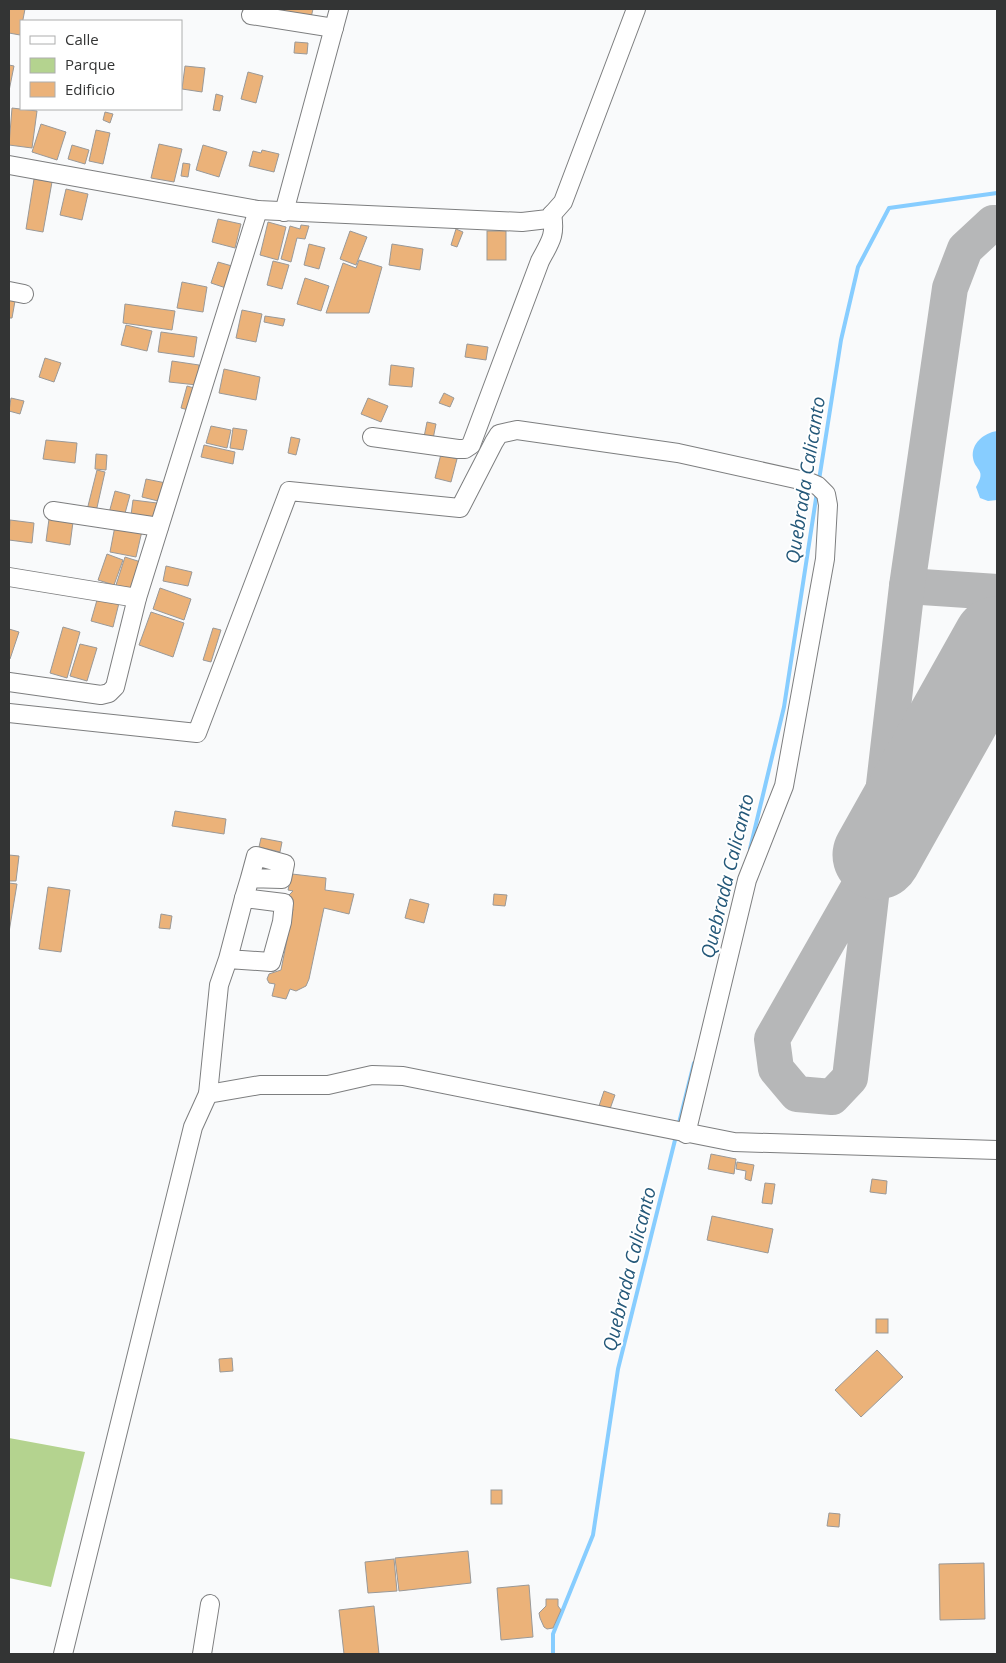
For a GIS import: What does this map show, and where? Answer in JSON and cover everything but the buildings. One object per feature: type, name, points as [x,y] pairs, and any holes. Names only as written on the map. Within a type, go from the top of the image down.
[{"type":"street","points":[[284,212],[339,9]]},
{"type":"street","points":[[9,165],[258,210],[522,222],[548,219],[563,202],[636,9]]},
{"type":"street","points":[[251,15],[334,28]]},
{"type":"street","points":[[9,682],[101,695],[110,693],[115,687],[138,598],[258,210]]},
{"type":"street","points":[[372,437],[458,450],[465,449],[471,445],[540,261],[554,235],[555,228],[552,214]]},
{"type":"street","points":[[9,713],[197,734],[289,490],[460,508],[499,434],[517,430],[678,453],[809,482],[818,486],[826,494],[828,504],[825,559],[784,786],[747,880],[680,1132]]},
{"type":"street","points":[[53,511],[160,527]]},
{"type":"street","points":[[9,577],[138,598]]},
{"type":"street","points":[[63,1654],[193,1127],[208,1094],[219,985],[250,878]]},
{"type":"street","points":[[228,959],[271,962],[278,938],[284,903],[244,898]]},
{"type":"street","points":[[208,1094],[260,1085],[328,1085],[372,1075],[403,1076],[734,1142],[997,1150]]},
{"type":"street","points":[[202,1654],[210,1604]]},
{"type":"green space","points":[[9,1438],[85,1452],[51,1587],[9,1578]]},
{"type":"water","points":[[997,431],[997,500],[988,501],[980,498],[976,487],[980,473],[974,462],[973,453],[976,443],[983,436]]},
{"type":"waterway","name":"Quebrada Calicanto","points":[[819,480],[841,340],[858,267],[889,208],[997,193]]},
{"type":"waterway","name":"Quebrada Calicanto","points":[[750,849],[784,707],[817,492]]},
{"type":"waterway","name":"Quebrada Calicanto","points":[[678,1127],[694,1063]]},
{"type":"waterway","name":"Quebrada Calicanto","points":[[553,1654],[553,1634],[593,1535],[618,1369],[676,1136]]},
{"type":"taxiway","points":[[877,855],[772,1039],[776,1069],[797,1094],[832,1097],[850,1078],[907,586],[950,288],[965,249],[993,223],[997,223]]},
{"type":"taxiway","points":[[907,586],[997,592]]},
{"type":"runway","points":[[877,855],[997,641]]}]
